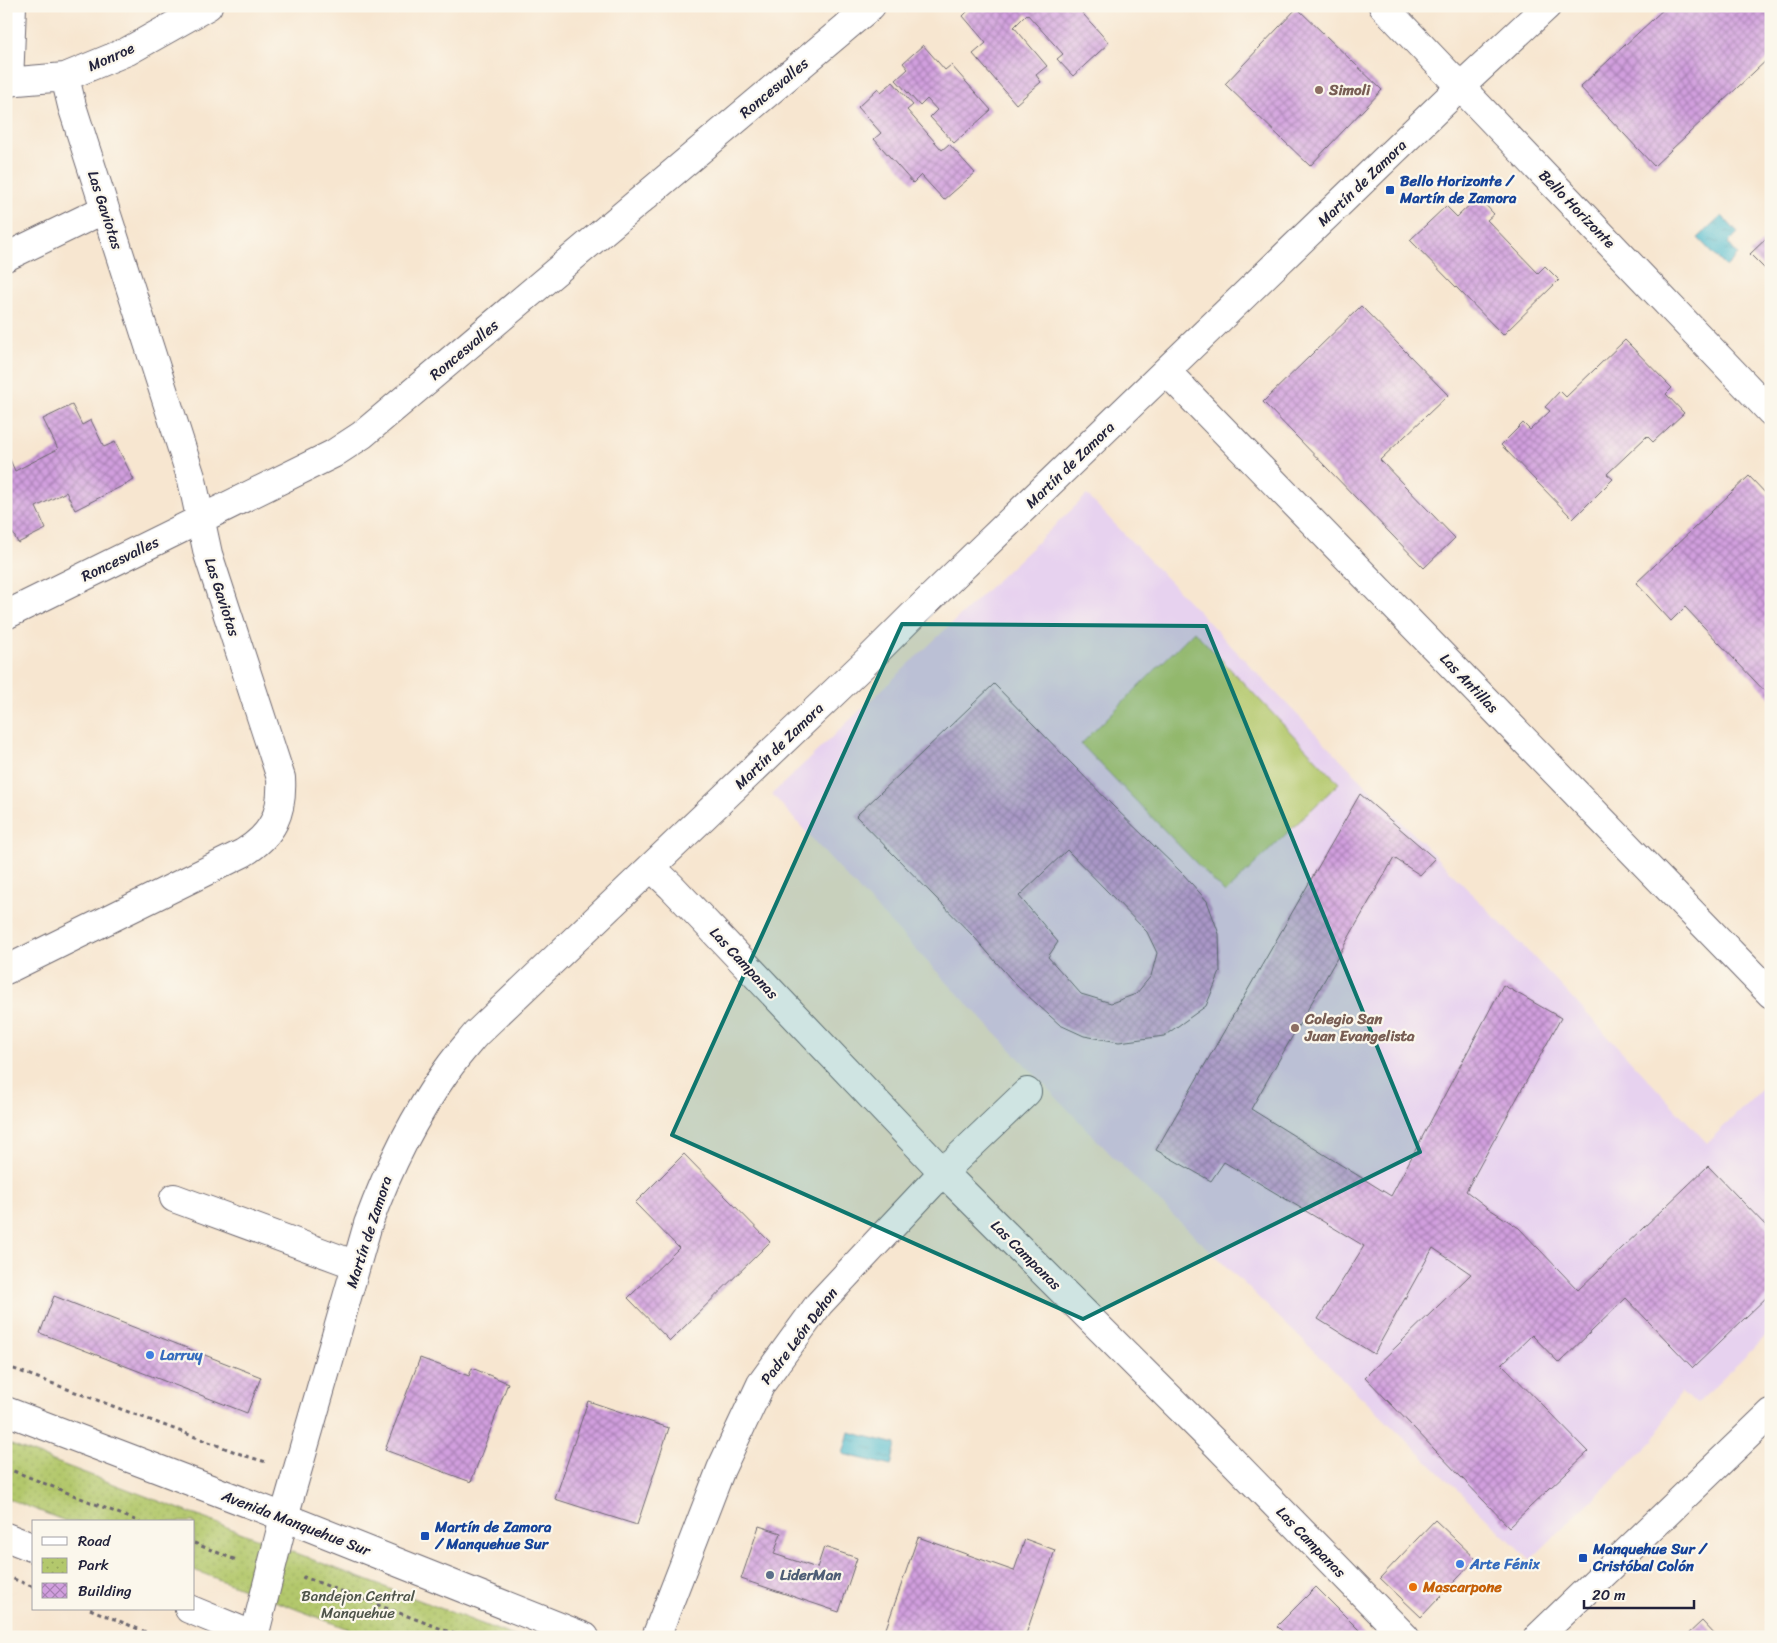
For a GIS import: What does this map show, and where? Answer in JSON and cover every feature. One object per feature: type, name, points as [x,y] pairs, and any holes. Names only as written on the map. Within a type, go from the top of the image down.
[{"type":"street","points":[[8,82],[12,6]]},
{"type":"street","name":"Monroe","points":[[8,82],[65,77],[128,51],[208,6]]},
{"type":"street","name":"Roncesvalles","points":[[6,615],[332,454],[362,435],[871,6]]},
{"type":"street","name":"Bello Horizonte","points":[[1383,6],[1771,412]]},
{"type":"street","name":"Martín de Zamora","points":[[255,1636],[284,1517],[368,1224],[382,1184],[405,1138],[422,1107],[447,1069],[476,1034],[859,669],[1460,87],[1547,6]]},
{"type":"street","name":"Las Gaviotas","points":[[6,970],[255,846],[273,825],[279,810],[282,794],[281,778],[208,554],[192,480],[104,209],[72,106],[65,77]]},
{"type":"street","points":[[6,257],[104,209]]},
{"type":"street","name":"Las Antillas","points":[[1167,372],[1771,994]]},
{"type":"street","name":"Las Campanas","points":[[651,867],[943,1172],[1215,1443],[1405,1637]]},
{"type":"street","name":"Padre León Dehon","points":[[656,1637],[721,1469],[761,1384],[819,1304],[943,1172],[1028,1092]]},
{"type":"street","points":[[174,1198],[356,1265]]},
{"type":"street","name":"Avenida Manquehue Sur","points":[[6,1411],[284,1517],[585,1637]]},
{"type":"street","points":[[1538,1637],[1771,1414]]},
{"type":"street","points":[[6,1537],[32,1547]]},
{"type":"street","points":[[191,1610],[255,1636]]},
{"type":"path","points":[[6,1366],[260,1460]]},
{"type":"path","points":[[6,1468],[135,1520]]},
{"type":"path","points":[[195,1543],[236,1560]]},
{"type":"path","points":[[6,1576],[32,1586]]},
{"type":"path","points":[[304,1576],[463,1637]]},
{"type":"path","points":[[92,1610],[158,1637]]},
{"type":"highlighted area","points":[[902,624],[1206,626],[1420,1152],[1083,1319],[672,1135]]},
{"type":"shaded area","name":"Colegio San Juan Evangelista","points":[[1087,495],[1279,696],[1552,976],[1707,1143],[1771,1080],[1771,1331],[1697,1404],[1680,1392],[1654,1440],[1530,1560],[1115,1159],[841,871],[772,794]]},
{"type":"green space","points":[[1194,631],[1339,783],[1225,893],[1081,744]]},
{"type":"green space","name":"Bandejon Central Manquehue","points":[[6,1443],[516,1637],[369,1637],[195,1570],[195,1520],[63,1520],[6,1498]]},
{"type":"water","points":[[1722,216],[1738,233],[1728,243],[1738,255],[1726,267],[1698,238]]},
{"type":"water","points":[[849,1432],[896,1444],[891,1466],[843,1454]]},
{"type":"building","points":[[973,6],[1076,6],[1109,43],[1073,76],[1057,59],[1063,54],[1027,14],[1014,27],[1047,66],[1036,75],[1041,82],[1016,104],[973,54],[986,43],[963,16]]},
{"type":"building","points":[[1667,6],[1771,6],[1771,56],[1654,166],[1580,87]]},
{"type":"building","points":[[1297,8],[1382,90],[1310,166],[1225,84]]},
{"type":"building","points":[[923,45],[945,70],[951,65],[991,110],[954,143],[930,117],[937,110],[927,99],[920,106],[896,80],[908,69],[903,63]]},
{"type":"building","points":[[893,82],[913,105],[907,110],[942,150],[949,144],[975,173],[944,200],[921,175],[913,183],[874,139],[881,133],[858,107],[878,88],[881,92]]},
{"type":"building","points":[[1478,197],[1494,214],[1487,220],[1538,273],[1545,266],[1559,280],[1503,335],[1410,240],[1446,206],[1457,217]]},
{"type":"building","points":[[1771,234],[1771,275],[1750,254]]},
{"type":"building","points":[[1361,306],[1448,395],[1380,460],[1455,538],[1424,568],[1263,402]]},
{"type":"building","points":[[1625,340],[1672,388],[1666,394],[1684,413],[1653,442],[1647,436],[1607,474],[1613,479],[1573,519],[1501,445],[1523,423],[1530,430],[1550,411],[1545,407],[1560,391],[1566,397]]},
{"type":"building","points":[[72,405],[82,425],[91,420],[104,447],[115,442],[134,480],[75,510],[66,492],[36,507],[46,529],[18,543],[6,520],[6,456],[8,455],[15,471],[58,449],[43,419]]},
{"type":"building","points":[[1749,476],[1771,499],[1771,698],[1685,607],[1671,621],[1636,583]]},
{"type":"building","points":[[994,684],[1113,806],[1183,874],[1207,901],[1219,934],[1220,972],[1206,1006],[1164,1036],[1119,1042],[1084,1036],[1060,1025],[1017,986],[975,938],[856,816]],"holes":[[[1067,850],[1147,932],[1157,953],[1151,976],[1136,994],[1111,1003],[1081,994],[1048,957],[1058,942],[1019,896]]]},
{"type":"building","points":[[1360,794],[1435,859],[1420,875],[1394,858],[1251,1109],[1391,1196],[1503,985],[1561,1018],[1466,1191],[1519,1228],[1578,1290],[1708,1166],[1771,1231],[1771,1293],[1693,1368],[1626,1298],[1559,1363],[1532,1335],[1502,1364],[1588,1452],[1509,1527],[1365,1377],[1471,1274],[1433,1248],[1374,1354],[1318,1319],[1364,1246],[1224,1162],[1211,1181],[1156,1150]]},
{"type":"building","points":[[684,1154],[770,1242],[670,1341],[628,1298],[679,1248],[635,1203]]},
{"type":"building","name":"Larruy","points":[[54,1296],[261,1377],[247,1413],[40,1333]]},
{"type":"building","points":[[420,1358],[469,1376],[472,1368],[508,1383],[471,1482],[385,1450]]},
{"type":"building","points":[[588,1401],[669,1428],[637,1525],[555,1499]]},
{"type":"building","points":[[1435,1520],[1476,1559],[1421,1617],[1380,1578]]},
{"type":"building","points":[[759,1526],[781,1533],[774,1554],[817,1568],[824,1547],[857,1558],[839,1612],[741,1579]]},
{"type":"building","points":[[918,1537],[1014,1571],[1025,1539],[1055,1550],[1025,1637],[883,1637]]},
{"type":"building","points":[[1316,1587],[1366,1637],[1288,1637],[1277,1626]]},
{"type":"building","points":[[1702,1621],[1717,1637],[1685,1637]]},
{"type":"place","name":"Simoli","points":[[1319,90]]},
{"type":"place","name":"Bello Horizonte / Martín de Zamora","points":[[1390,190]]},
{"type":"place","name":"Colegio San Juan Evangelista","points":[[1295,1028]]},
{"type":"place","name":"Larruy","points":[[150,1355]]},
{"type":"place","name":"Martín de Zamora / Manquehue Sur","points":[[425,1536]]},
{"type":"place","name":"Manquehue Sur / Cristóbal Colón","points":[[1583,1558]]},
{"type":"place","name":"Arte Fénix","points":[[1460,1564]]},
{"type":"place","name":"LiderMan","points":[[770,1575]]},
{"type":"place","name":"Mascarpone","points":[[1413,1587]]}]
